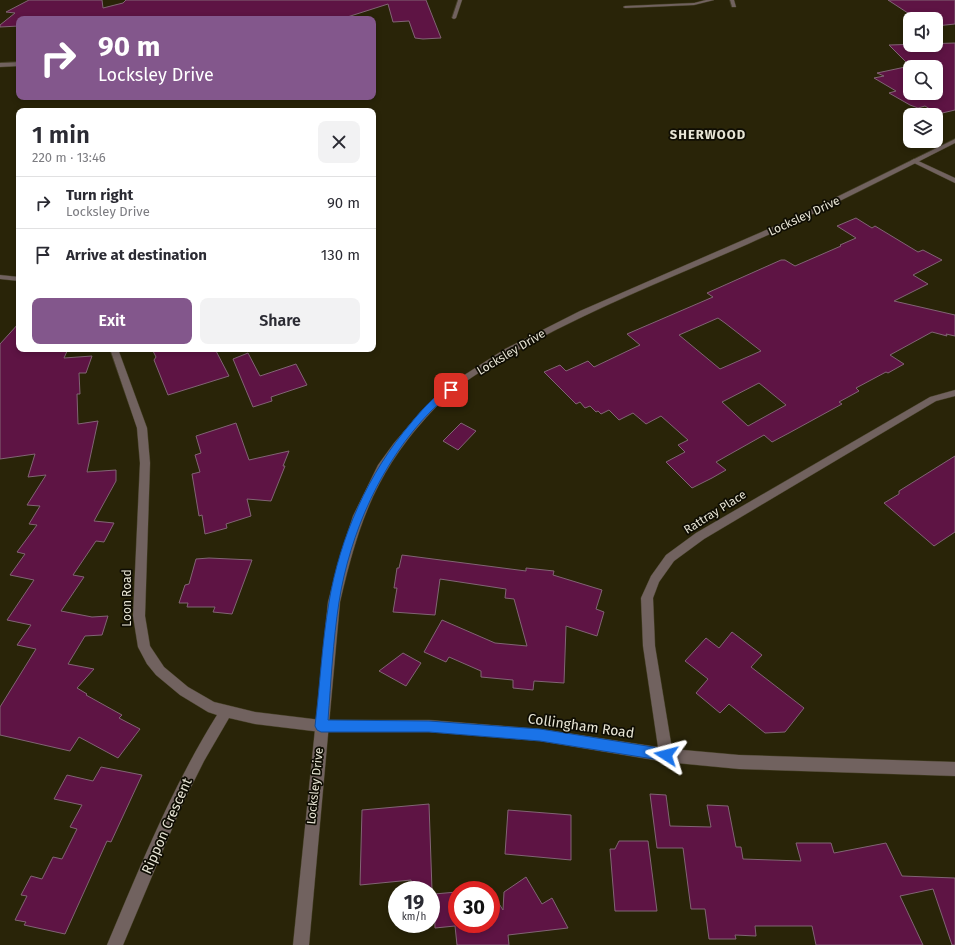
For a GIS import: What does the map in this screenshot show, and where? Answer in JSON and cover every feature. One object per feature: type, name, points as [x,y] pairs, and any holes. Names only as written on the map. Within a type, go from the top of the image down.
[{"type":"street","points":[[454,18],[460,0]]},
{"type":"street","points":[[625,7],[694,4],[712,0]]},
{"type":"street","points":[[732,0],[734,6]]},
{"type":"street","points":[[0,64],[16,64]]},
{"type":"street","name":"Locksley Drive","points":[[301,945],[334,602],[345,555],[361,511],[382,468],[428,409],[494,359],[565,320],[629,291],[825,208],[955,140]]},
{"type":"street","points":[[914,161],[955,181]]},
{"type":"street","points":[[0,277],[16,280]]},
{"type":"street","name":"Loon Road","points":[[115,352],[142,428],[144,463],[139,616],[144,647],[151,660],[160,671],[184,690],[212,708],[255,718],[321,726]]},
{"type":"street","name":"Rattray Place","points":[[666,755],[648,646],[647,598],[655,579],[670,558],[700,536],[933,399],[954,393]]},
{"type":"street","name":"Rippon Crescent","points":[[115,945],[177,800],[199,756],[226,712]]},
{"type":"street","name":"Collingham Road","points":[[321,726],[429,726],[540,735],[666,755],[740,762],[955,769]]},
{"type":"building","points":[[29,0],[102,0],[103,8],[123,3],[126,0],[426,0],[441,38],[415,38],[409,21],[393,22],[388,4],[350,16],[16,16],[16,26],[0,27],[0,25],[15,13],[6,12]]},
{"type":"building","points":[[888,0],[955,0],[955,24],[943,25],[943,12],[906,12]]},
{"type":"building","points":[[943,43],[955,43],[955,110],[943,113],[943,108],[928,108],[925,106],[918,108],[910,105],[889,93],[896,91],[874,78],[884,76],[877,73],[903,67],[903,100],[943,100],[943,60],[904,60],[889,45],[903,45],[903,52],[943,52]]},
{"type":"building","points":[[856,218],[872,228],[875,226],[918,252],[923,250],[942,260],[913,275],[928,284],[894,301],[955,315],[955,336],[946,334],[947,336],[932,332],[890,355],[904,364],[856,388],[859,391],[839,402],[842,404],[772,442],[764,435],[716,462],[726,470],[692,488],[666,462],[685,452],[678,445],[688,440],[661,416],[646,424],[633,413],[619,420],[609,410],[601,414],[598,411],[596,412],[590,406],[585,408],[580,402],[576,404],[544,372],[560,365],[566,371],[588,361],[594,367],[640,345],[627,334],[713,297],[707,293],[781,260],[785,260],[795,266],[856,238],[837,226]],"holes":[[[718,318],[725,323],[761,351],[720,369],[679,335]],[[759,383],[786,405],[748,426],[722,402]]]},
{"type":"building","points":[[16,326],[16,352],[67,352],[64,358],[92,356],[86,373],[79,373],[80,394],[77,394],[78,424],[98,421],[87,472],[116,470],[116,481],[94,521],[114,523],[104,542],[96,541],[73,575],[84,577],[61,611],[92,617],[108,616],[102,635],[85,636],[68,664],[94,669],[77,688],[87,694],[86,695],[122,715],[119,718],[140,729],[118,758],[79,737],[70,751],[0,735],[0,707],[36,649],[17,645],[31,625],[7,620],[34,580],[10,575],[25,554],[17,552],[37,525],[29,524],[40,506],[27,505],[46,475],[28,477],[35,454],[0,459],[0,344]]},
{"type":"building","points":[[154,352],[217,352],[229,376],[168,395],[154,360],[156,357]]},
{"type":"building","points":[[248,353],[260,376],[296,364],[307,385],[271,397],[272,401],[253,407],[233,359]]},
{"type":"building","points":[[236,423],[249,460],[289,451],[283,466],[285,466],[271,501],[247,499],[251,516],[226,524],[227,528],[205,534],[202,515],[199,516],[192,474],[200,472],[195,455],[201,453],[196,436]]},
{"type":"building","points":[[461,423],[476,431],[458,450],[443,441]]},
{"type":"building","points":[[955,456],[955,532],[934,546],[884,503],[899,494],[899,491]]},
{"type":"building","points":[[402,555],[526,571],[526,568],[554,571],[553,575],[602,590],[596,609],[604,612],[597,636],[566,626],[564,683],[534,681],[533,690],[513,688],[513,680],[481,677],[481,671],[449,657],[446,662],[424,652],[442,620],[495,643],[527,646],[514,599],[505,598],[506,589],[440,579],[435,615],[393,612],[397,588],[394,588],[397,568],[399,568]]},
{"type":"building","points":[[209,558],[252,560],[232,614],[213,612],[215,607],[187,607],[188,603],[179,603],[185,585],[189,584],[196,559]]},
{"type":"building","points":[[732,632],[762,655],[751,667],[804,708],[785,732],[765,733],[729,704],[720,713],[696,693],[708,679],[685,661],[706,638],[719,648]]},
{"type":"building","points":[[403,653],[421,663],[406,686],[379,671]]},
{"type":"building","points":[[101,767],[142,775],[111,842],[107,841],[65,934],[24,925],[26,922],[15,920],[27,896],[21,895],[31,876],[42,879],[53,857],[62,859],[77,829],[70,827],[82,805],[54,799],[67,775],[93,781]]},
{"type":"building","points":[[650,794],[666,795],[670,826],[711,827],[707,805],[728,806],[736,847],[741,847],[743,859],[801,861],[796,843],[831,843],[834,853],[886,843],[902,876],[955,878],[955,945],[952,945],[933,889],[900,896],[923,945],[816,945],[812,926],[755,926],[756,936],[735,935],[736,939],[709,939],[705,909],[691,909],[683,848],[657,848]]},
{"type":"building","points":[[429,804],[432,881],[388,881],[388,882],[360,885],[362,810]]},
{"type":"building","points":[[508,810],[571,815],[571,860],[505,854]]},
{"type":"building","points":[[619,841],[648,841],[657,911],[615,911],[610,849],[615,849]]},
{"type":"building","points":[[526,877],[542,904],[552,898],[568,928],[508,935],[509,945],[457,945],[456,933],[500,933],[500,905],[503,910],[504,892]]},
{"type":"building","points":[[440,893],[448,893],[448,927],[440,928]]},
{"type":"district","name":"SHERWOOD","points":[[708,134]]},
{"type":"route","points":[[451,390],[428,409],[407,434],[382,468],[361,511],[345,555],[334,602],[326,666],[321,726],[429,726],[540,735],[666,755]]}]
